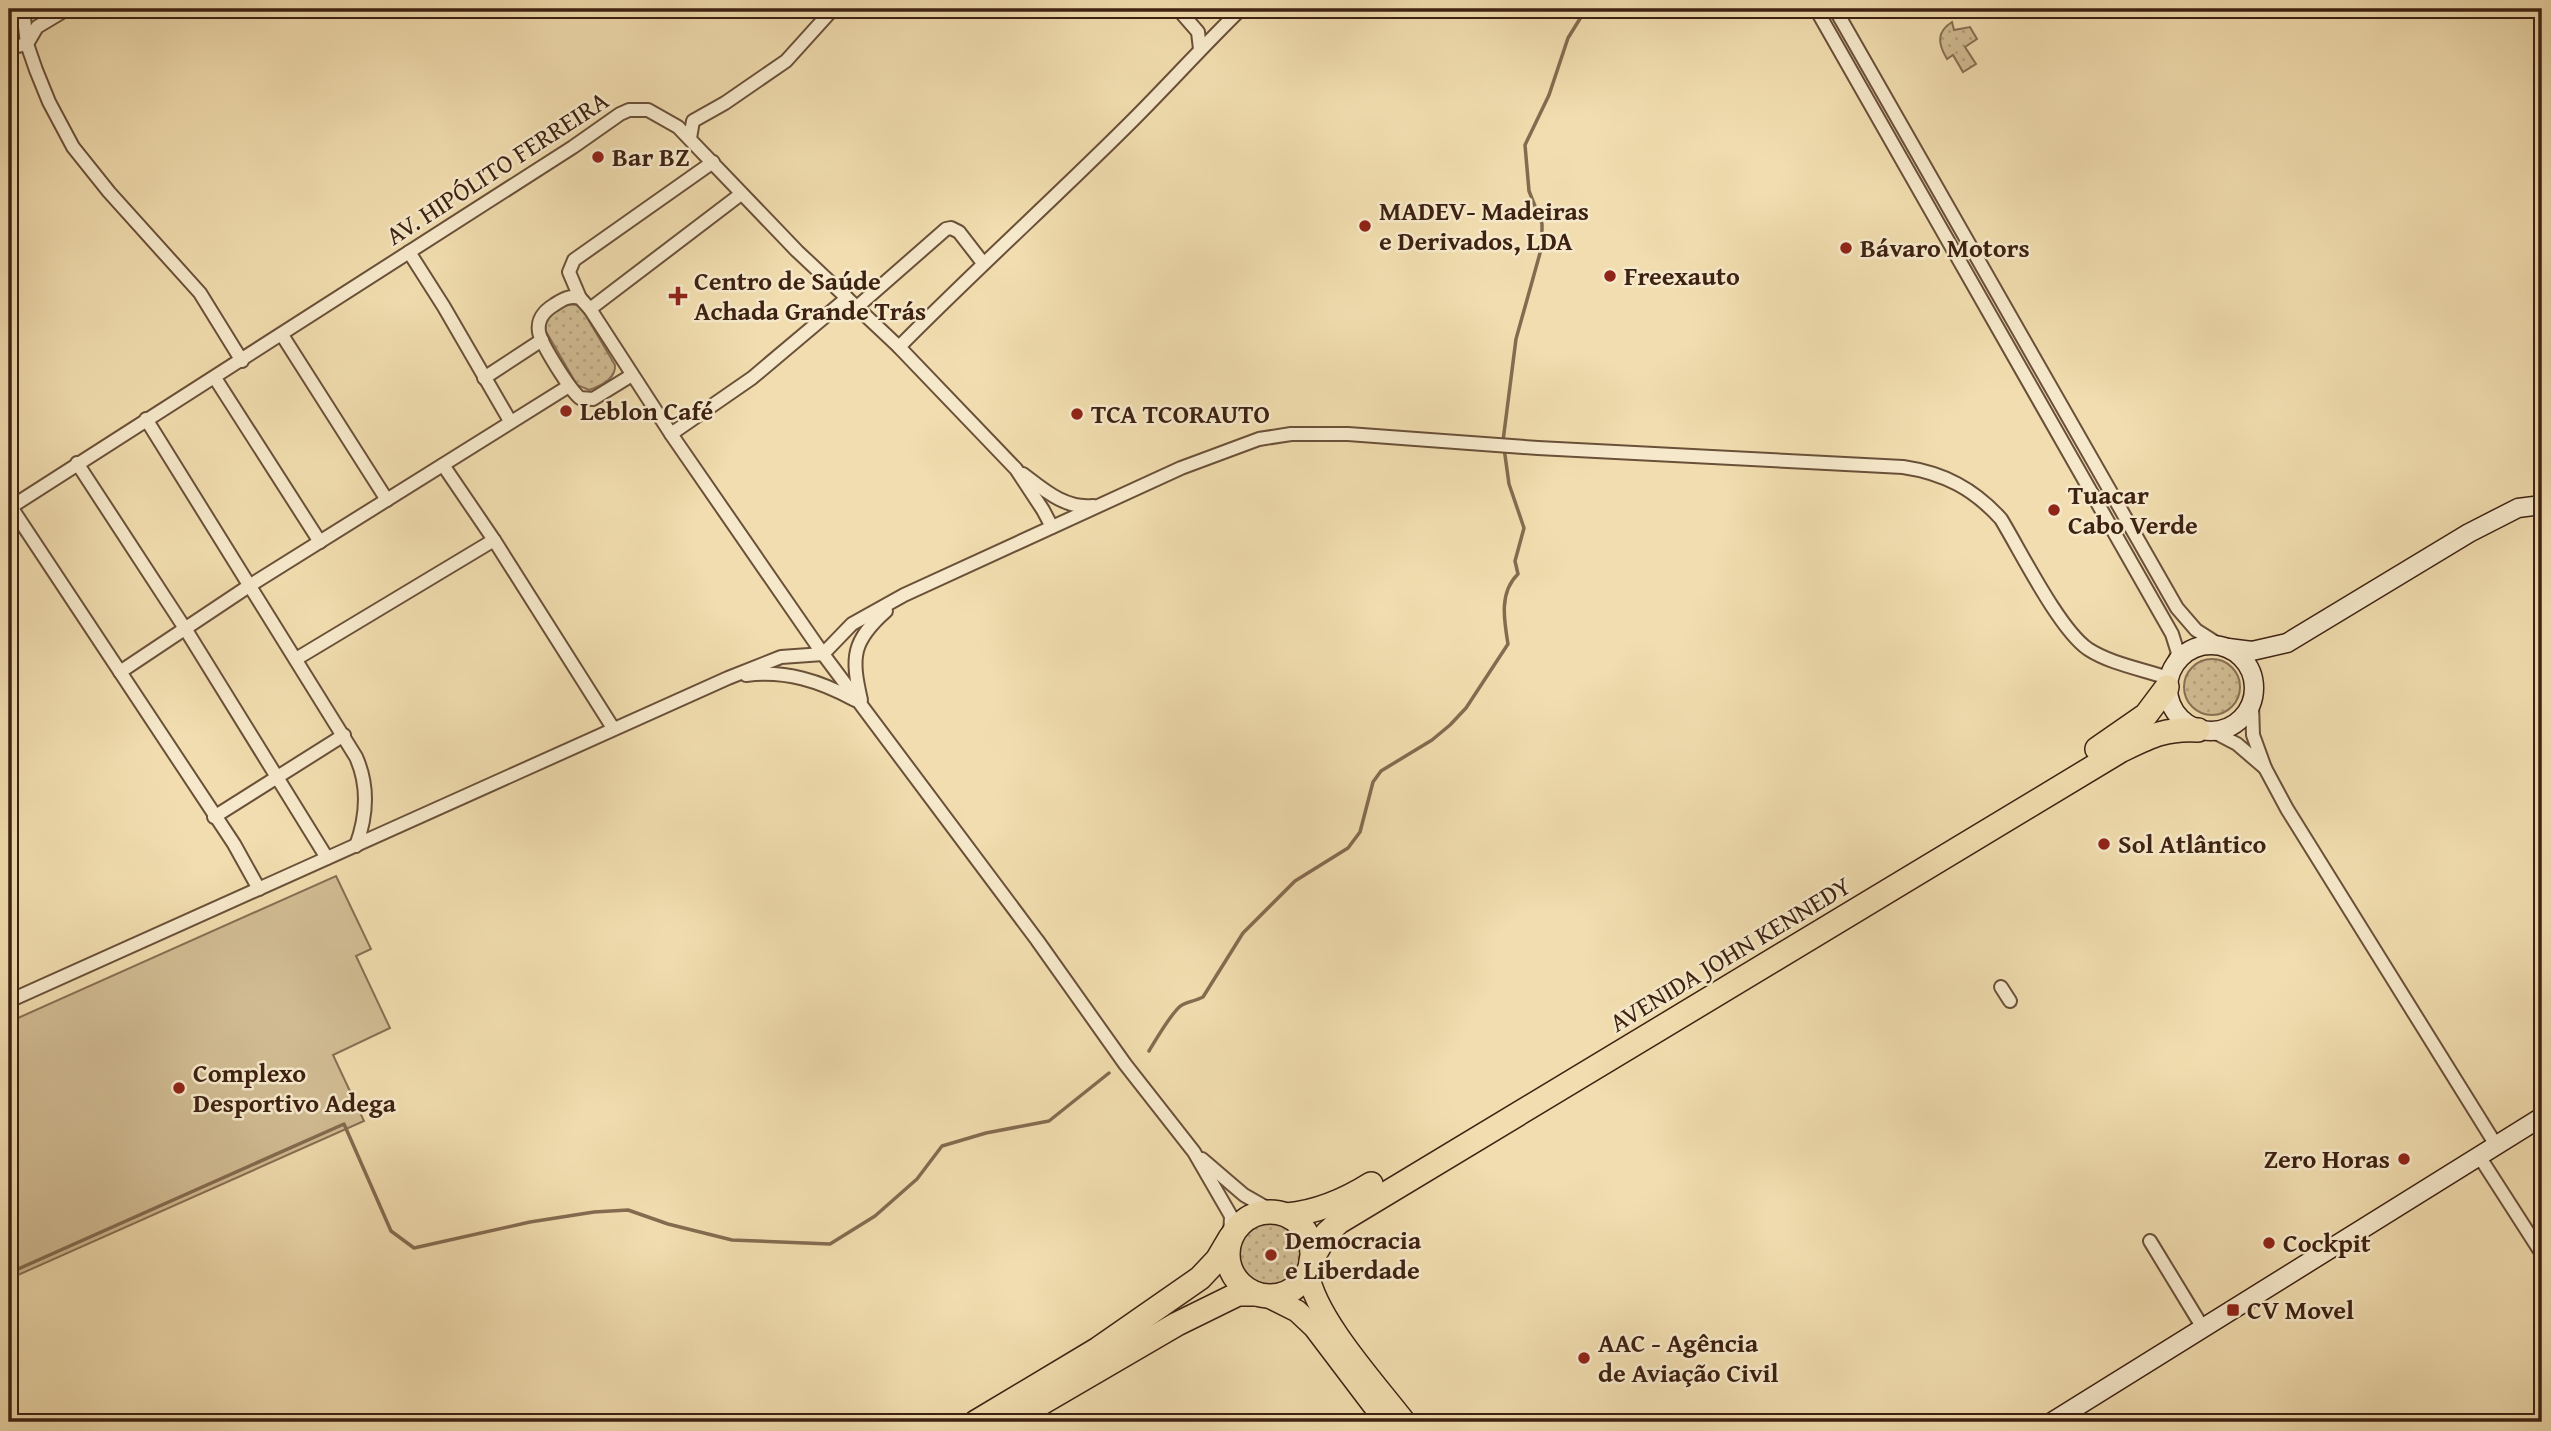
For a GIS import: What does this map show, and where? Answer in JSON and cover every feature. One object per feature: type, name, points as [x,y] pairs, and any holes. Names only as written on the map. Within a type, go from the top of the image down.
[{"type":"highway","name":"AVENIDA JOHN KENNEDY","points":[[1281,1214],[1309,1213],[1348,1198],[2115,738],[2146,715],[2169,677]]},
{"type":"highway","name":"AVENIDA JOHN KENNEDY","points":[[1309,1267],[1326,1233],[1339,1222],[2120,751],[2158,732],[2181,729],[2205,731]]},
{"type":"highway","points":[[976,1422],[1098,1349],[1200,1278],[1217,1261],[1238,1226],[1249,1217],[1261,1212],[1281,1214],[1298,1223],[1307,1234],[1311,1247],[1309,1267],[1301,1283],[1291,1290],[1261,1295],[1238,1294],[1188,1319],[1009,1422]]},
{"type":"highway","points":[[1230,1238],[1227,1251],[1234,1277],[1244,1287],[1261,1295]]},
{"type":"main road","points":[[1309,1267],[1313,1295],[1326,1318],[1405,1422]]},
{"type":"main road","points":[[1261,1295],[1297,1311],[1314,1327],[1386,1422]]},
{"type":"street","points":[[23,9],[27,44],[42,86],[64,133],[109,192],[200,293],[243,361]]},
{"type":"street","points":[[9,48],[27,44],[37,27],[67,9]]},
{"type":"street","points":[[690,138],[693,121],[725,103],[786,61],[832,9]]},
{"type":"street","points":[[1178,9],[1198,32],[1200,48]]},
{"type":"street","points":[[899,347],[983,262],[1134,119],[1200,48],[1241,9]]},
{"type":"street","points":[[1816,9],[2172,634],[2178,653],[2169,677],[2169,701],[2176,713],[2186,723],[2237,744],[2265,768]]},
{"type":"street","points":[[1835,9],[2177,608],[2196,631],[2246,662],[2255,684]]},
{"type":"street","name":"AV. HIPÓLITO FERREIRA","points":[[10,506],[243,361],[629,110],[648,110],[657,114],[690,138],[741,194],[899,347],[1016,469]]},
{"type":"street","points":[[713,162],[574,260],[569,268],[569,276],[577,287],[580,298],[590,309],[671,434],[823,653],[1125,1064],[1194,1152],[1231,1216],[1230,1238]]},
{"type":"street","points":[[590,309],[741,194]]},
{"type":"street","points":[[671,434],[752,378],[946,229],[959,232],[983,262]]},
{"type":"street","points":[[409,252],[510,421]]},
{"type":"street","points":[[580,298],[570,297],[545,311],[539,329],[541,340],[569,386],[580,397],[593,399],[632,375]]},
{"type":"street","points":[[282,335],[387,500]]},
{"type":"street","points":[[484,377],[541,340]]},
{"type":"street","points":[[215,378],[320,542]]},
{"type":"street","points":[[120,672],[248,586],[569,386]]},
{"type":"street","points":[[146,419],[248,586],[344,735],[361,767],[365,795],[364,819],[356,846]]},
{"type":"street","points":[[9,1001],[728,678],[781,657],[823,653],[852,624],[904,595],[1198,461],[1259,439],[1291,434],[1328,433],[1516,447],[1903,467],[1942,476],[1975,493],[2001,519],[2064,624],[2085,647],[2112,661],[2169,677]]},
{"type":"street","points":[[77,463],[186,629],[327,858]]},
{"type":"street","points":[[443,465],[614,728]]},
{"type":"street","points":[[1016,469],[1062,501],[1082,506],[1104,503]]},
{"type":"street","points":[[1016,469],[1052,527]]},
{"type":"street","points":[[2169,677],[2180,656],[2191,649],[2223,646],[2252,650],[2287,643],[2469,533],[2518,508],[2542,505]]},
{"type":"street","points":[[10,506],[234,844],[259,889]]},
{"type":"street","points":[[296,659],[494,540]]},
{"type":"street","points":[[862,704],[854,669],[855,653],[860,640],[874,621],[904,595]]},
{"type":"street","points":[[2275,647],[2255,684],[2252,705],[2253,735],[2265,768],[2287,809],[2496,1145]]},
{"type":"street","points":[[728,678],[765,674],[799,676],[837,690],[862,704]]},
{"type":"street","points":[[2205,731],[2236,724],[2252,705]]},
{"type":"street","points":[[215,817],[344,735]]},
{"type":"street","points":[[2001,986],[2010,1000]]},
{"type":"street","points":[[2052,1422],[2542,1117]]},
{"type":"street","points":[[1194,1152],[1244,1195],[1281,1214]]},
{"type":"street","points":[[2479,1156],[2542,1254]]},
{"type":"street","points":[[2150,1241],[2203,1328]]},
{"type":"street","points":[[2537,1422],[2542,1420]]},
{"type":"shaded area","points":[[1952,22],[1954,30],[1970,27],[1977,39],[1965,47],[1976,64],[1963,72],[1953,55],[1947,59],[1940,43],[1943,30]]},
{"type":"shaded area","points":[[567,304],[577,305],[582,309],[615,365],[610,378],[589,390],[577,385],[544,328],[549,316]]},
{"type":"shaded area","points":[[2207,659],[2217,659],[2232,667],[2238,676],[2238,698],[2232,707],[2217,715],[2207,715],[2189,703],[2184,692],[2184,682],[2196,664]]},
{"type":"shaded area","name":"Complexo Desportivo Adega","points":[[336,876],[371,949],[356,956],[390,1028],[333,1055],[364,1121],[9,1279],[9,1022]]},
{"type":"shaded area","points":[[1270,1220],[1283,1223],[1294,1230],[1301,1241],[1304,1254],[1301,1267],[1294,1278],[1283,1285],[1270,1288],[1257,1285],[1246,1278],[1239,1267],[1236,1254],[1239,1241],[1246,1230],[1257,1223]]},
{"type":"waterway","points":[[1503,441],[1516,339],[1542,246],[1542,224],[1529,191],[1525,145],[1549,95],[1568,38],[1586,9]]},
{"type":"waterway","points":[[1149,1051],[1178,1008],[1203,997],[1243,933],[1295,881],[1348,848],[1360,832],[1373,782],[1381,771],[1432,740],[1450,725],[1466,708],[1508,644],[1504,616],[1505,598],[1518,574],[1515,561],[1524,528],[1509,484],[1504,448]]},
{"type":"waterway","points":[[9,1273],[344,1124],[391,1231],[414,1248],[530,1222],[594,1212],[628,1210],[668,1224],[732,1240],[830,1244],[875,1216],[917,1179],[942,1146],[986,1133],[1049,1121],[1109,1073]]},
{"type":"place","name":"Bar BZ","points":[[598,157]]},
{"type":"place","name":"MADEV- Madeiras e Derivados, LDA","points":[[1365,226]]},
{"type":"place","name":"Bávaro Motors","points":[[1846,248]]},
{"type":"place","name":"Freexauto","points":[[1610,276]]},
{"type":"place","name":"Centro de Saúde Achada Grande Trás","points":[[678,296]]},
{"type":"place","name":"Leblon Café","points":[[566,411]]},
{"type":"place","name":"TCA TCORAUTO","points":[[1077,414]]},
{"type":"place","name":"Tuacar Cabo Verde","points":[[2054,510]]},
{"type":"place","name":"Sol Atlântico","points":[[2104,844]]},
{"type":"place","name":"Complexo Desportivo Adega","points":[[179,1088]]},
{"type":"place","name":"Zero Horas","points":[[2404,1159]]},
{"type":"place","name":"Cockpit","points":[[2269,1243]]},
{"type":"place","name":"Democracia e Liberdade","points":[[1271,1255]]},
{"type":"place","name":"CV Movel","points":[[2233,1310]]},
{"type":"place","name":"AAC - Agência de Aviação Civil","points":[[1584,1358]]}]
